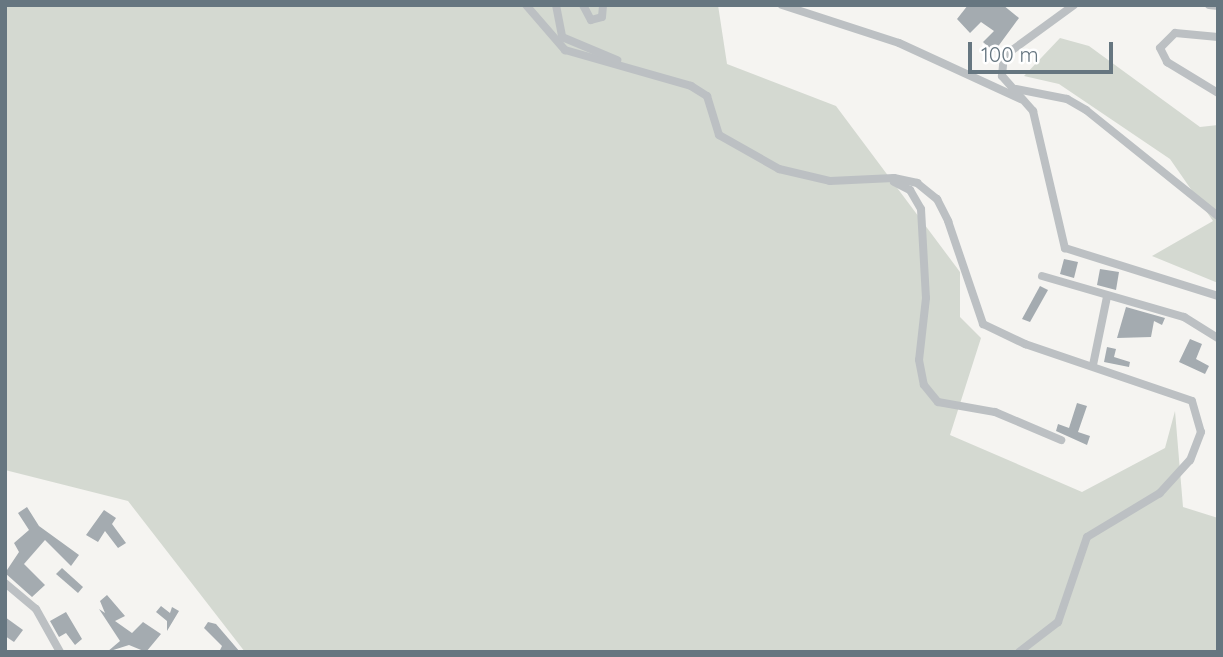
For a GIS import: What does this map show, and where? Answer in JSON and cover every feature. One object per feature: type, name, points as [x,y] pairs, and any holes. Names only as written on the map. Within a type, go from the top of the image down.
[{"type":"street","points":[[526,5],[565,50],[637,69]]},
{"type":"street","points":[[556,5],[562,37],[707,96],[719,135],[779,169],[830,181],[881,178],[917,183],[937,199],[983,324],[1024,344],[1185,395],[1198,411],[1201,432],[1190,460],[1160,493],[1087,537],[1058,622],[1019,652]]},
{"type":"street","points":[[583,5],[591,20],[602,18],[603,5]]},
{"type":"street","points":[[782,5],[899,43],[1021,99]]},
{"type":"street","points":[[1074,5],[1004,57],[1002,76],[1033,111],[1065,248],[1218,296]]},
{"type":"street","points":[[1209,5],[1218,6]]},
{"type":"street","points":[[1218,37],[1175,33],[1160,48],[1167,62],[1218,93]]},
{"type":"street","points":[[1016,89],[1067,99],[1086,110],[1218,216]]},
{"type":"street","points":[[881,178],[910,190],[920,209],[926,298],[919,360],[925,385],[939,402],[995,412],[1060,440]]},
{"type":"street","points":[[1042,276],[1107,297],[1184,317],[1218,338]]},
{"type":"street","points":[[1093,365],[1107,297]]},
{"type":"street","points":[[5,583],[47,622],[60,652]]},
{"type":"shaded area","points":[[5,5],[718,5],[727,64],[836,106],[960,272],[960,317],[981,338],[950,435],[1082,492],[1165,448],[1175,411],[1183,507],[1218,518],[1218,652],[245,652],[128,501],[5,470]]},
{"type":"shaded area","points":[[1060,38],[1089,46],[1200,127],[1218,125],[1218,283],[1152,256],[1213,221],[1170,159],[1059,84],[1024,76]]},
{"type":"building","points":[[968,5],[1003,5],[1019,18],[994,52],[983,42],[994,31],[981,22],[970,33],[957,19]]},
{"type":"building","points":[[1064,259],[1078,262],[1074,278],[1060,274]]},
{"type":"building","points":[[1100,269],[1119,272],[1116,290],[1097,285]]},
{"type":"building","points":[[1040,286],[1048,290],[1030,322],[1022,319]]},
{"type":"building","points":[[1126,307],[1165,318],[1162,325],[1154,321],[1151,337],[1117,338]]},
{"type":"building","points":[[1190,339],[1202,344],[1196,359],[1209,366],[1205,374],[1179,362]]},
{"type":"building","points":[[1107,347],[1116,349],[1114,357],[1130,362],[1129,367],[1104,362]]},
{"type":"building","points":[[1077,403],[1087,406],[1078,432],[1090,436],[1087,445],[1056,431],[1058,424],[1069,428]]},
{"type":"building","points":[[27,507],[39,526],[79,555],[71,566],[45,540],[24,564],[45,585],[32,597],[5,573],[19,552],[14,543],[29,530],[18,513]]},
{"type":"building","points":[[104,510],[116,518],[112,524],[126,543],[118,548],[105,531],[98,542],[86,535]]},
{"type":"building","points":[[62,568],[83,587],[78,593],[56,574]]},
{"type":"building","points":[[107,595],[125,616],[115,621],[132,633],[143,622],[161,634],[146,652],[129,645],[107,652],[120,641],[99,609],[105,613],[100,601]]},
{"type":"building","points":[[161,606],[170,613],[172,607],[179,611],[167,631],[167,621],[156,612]]},
{"type":"building","points":[[66,612],[82,639],[75,645],[66,633],[59,637],[50,621]]},
{"type":"building","points":[[5,617],[23,630],[14,642],[5,636]]},
{"type":"building","points":[[208,622],[216,624],[240,652],[219,652],[222,646],[204,628]]}]
